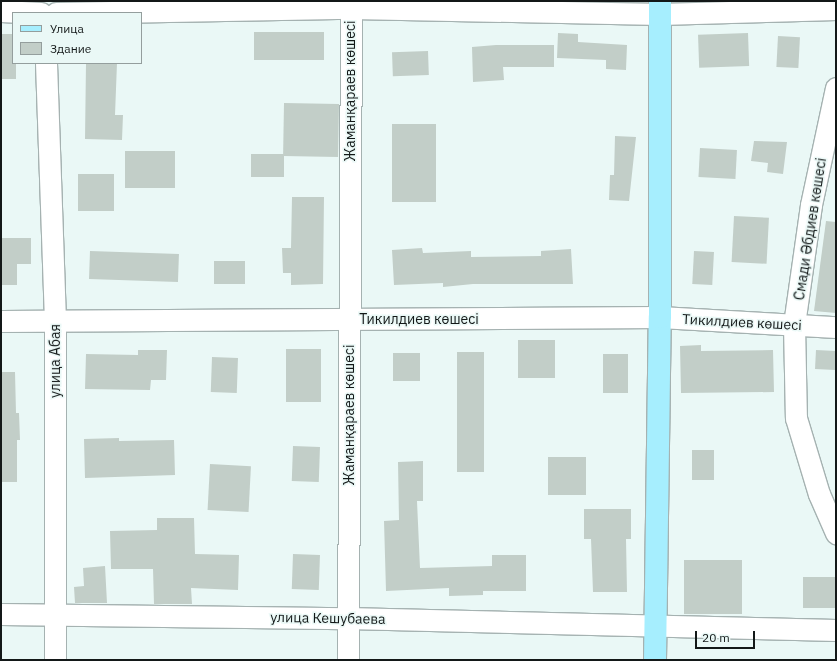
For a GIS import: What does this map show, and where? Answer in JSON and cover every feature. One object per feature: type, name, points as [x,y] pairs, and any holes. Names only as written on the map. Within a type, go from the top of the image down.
[{"type":"main road","points":[[655,660],[654,624],[660,317],[660,7]]},
{"type":"street","points":[[45,1],[45,12]]},
{"type":"street","points":[[93,12],[351,5],[836,9]]},
{"type":"street","name":"Жаманқараев көшесі","points":[[348,660],[351,5]]},
{"type":"street","points":[[1,11],[21,12]]},
{"type":"street","name":"улица Абая","points":[[46,64],[55,322],[55,660]]},
{"type":"street","name":"Смади Әбдиев көшесі","points":[[836,88],[811,206],[794,325],[796,418],[819,494],[836,532]]},
{"type":"street","name":"Тикилдиев көшесі","points":[[1,321],[55,322],[660,317],[836,327]]},
{"type":"street","name":"улица Кешубаева","points":[[1,614],[347,618],[654,624],[836,630]]},
{"type":"building","points":[[254,32],[324,32],[324,60],[254,60]]},
{"type":"building","points":[[558,33],[578,34],[578,42],[627,45],[626,70],[606,69],[606,60],[557,58]]},
{"type":"building","points":[[748,33],[749,66],[699,68],[698,35]]},
{"type":"building","points":[[1,34],[12,34],[12,64],[16,64],[16,79],[1,79]]},
{"type":"building","points":[[778,36],[800,37],[798,68],[776,67]]},
{"type":"building","points":[[496,45],[554,45],[554,67],[503,67],[504,80],[473,82],[472,47]]},
{"type":"building","points":[[428,51],[429,75],[393,76],[392,52]]},
{"type":"building","points":[[86,64],[117,64],[115,115],[123,115],[122,140],[85,139]]},
{"type":"building","points":[[284,103],[339,104],[338,157],[283,156]]},
{"type":"building","points":[[392,124],[436,124],[436,202],[392,202]]},
{"type":"building","points":[[615,136],[636,137],[629,201],[609,200],[610,175],[614,175]]},
{"type":"building","points":[[754,141],[787,142],[783,174],[767,172],[768,163],[751,161]]},
{"type":"building","points":[[700,148],[737,150],[735,179],[698,177]]},
{"type":"building","points":[[125,151],[175,151],[175,188],[125,188]]},
{"type":"building","points":[[251,154],[284,154],[284,177],[251,177]]},
{"type":"building","points":[[78,174],[114,174],[114,211],[78,211]]},
{"type":"building","points":[[292,197],[324,197],[323,284],[291,285],[291,273],[283,273],[282,248],[291,248]]},
{"type":"building","points":[[734,216],[769,218],[767,264],[732,262]]},
{"type":"building","points":[[826,221],[836,222],[836,313],[814,311]]},
{"type":"building","points":[[1,238],[31,238],[31,264],[17,264],[17,285],[1,285]]},
{"type":"building","points":[[422,248],[423,253],[471,251],[471,257],[541,256],[541,251],[571,249],[573,284],[473,284],[443,287],[443,283],[394,285],[392,250]]},
{"type":"building","points":[[90,251],[179,254],[178,282],[89,279]]},
{"type":"building","points":[[694,251],[714,252],[712,285],[692,284]]},
{"type":"building","points":[[214,261],[245,261],[245,284],[214,284]]},
{"type":"building","points":[[518,340],[555,340],[555,378],[518,378]]},
{"type":"building","points":[[701,345],[701,351],[773,350],[774,392],[681,393],[680,346]]},
{"type":"building","points":[[286,349],[321,349],[321,402],[286,402]]},
{"type":"building","points":[[138,350],[167,350],[166,380],[151,380],[150,390],[85,389],[86,354],[138,355]]},
{"type":"building","points":[[816,350],[836,351],[835,370],[815,369]]},
{"type":"building","points":[[457,352],[484,352],[484,472],[457,472]]},
{"type":"building","points":[[393,353],[420,353],[420,381],[393,381]]},
{"type":"building","points":[[603,354],[628,354],[628,393],[603,393]]},
{"type":"building","points":[[212,357],[238,358],[237,393],[211,392]]},
{"type":"building","points":[[1,372],[15,372],[16,413],[19,413],[20,440],[17,440],[17,482],[1,482]]},
{"type":"building","points":[[119,438],[119,441],[174,440],[175,475],[85,478],[84,439]]},
{"type":"building","points":[[293,446],[320,447],[319,482],[292,481]]},
{"type":"building","points":[[692,450],[714,450],[714,480],[692,480]]},
{"type":"building","points":[[548,457],[586,457],[586,495],[548,495]]},
{"type":"building","points":[[423,461],[423,501],[417,501],[420,568],[492,566],[492,555],[526,555],[526,591],[483,591],[483,595],[449,596],[449,588],[386,591],[384,521],[399,520],[398,462]]},
{"type":"building","points":[[210,464],[251,466],[249,512],[208,510]]},
{"type":"building","points":[[584,509],[631,509],[631,539],[626,539],[627,592],[593,592],[591,539],[584,539]]},
{"type":"building","points":[[157,518],[194,518],[195,554],[239,555],[238,590],[191,588],[192,604],[154,604],[153,569],[111,569],[110,531],[157,530]]},
{"type":"building","points":[[293,554],[320,555],[319,590],[292,589]]},
{"type":"building","points":[[684,560],[742,560],[742,614],[684,614]]},
{"type":"building","points":[[105,566],[107,603],[75,603],[74,587],[84,586],[83,568]]},
{"type":"building","points":[[803,577],[836,577],[836,608],[803,608]]}]
